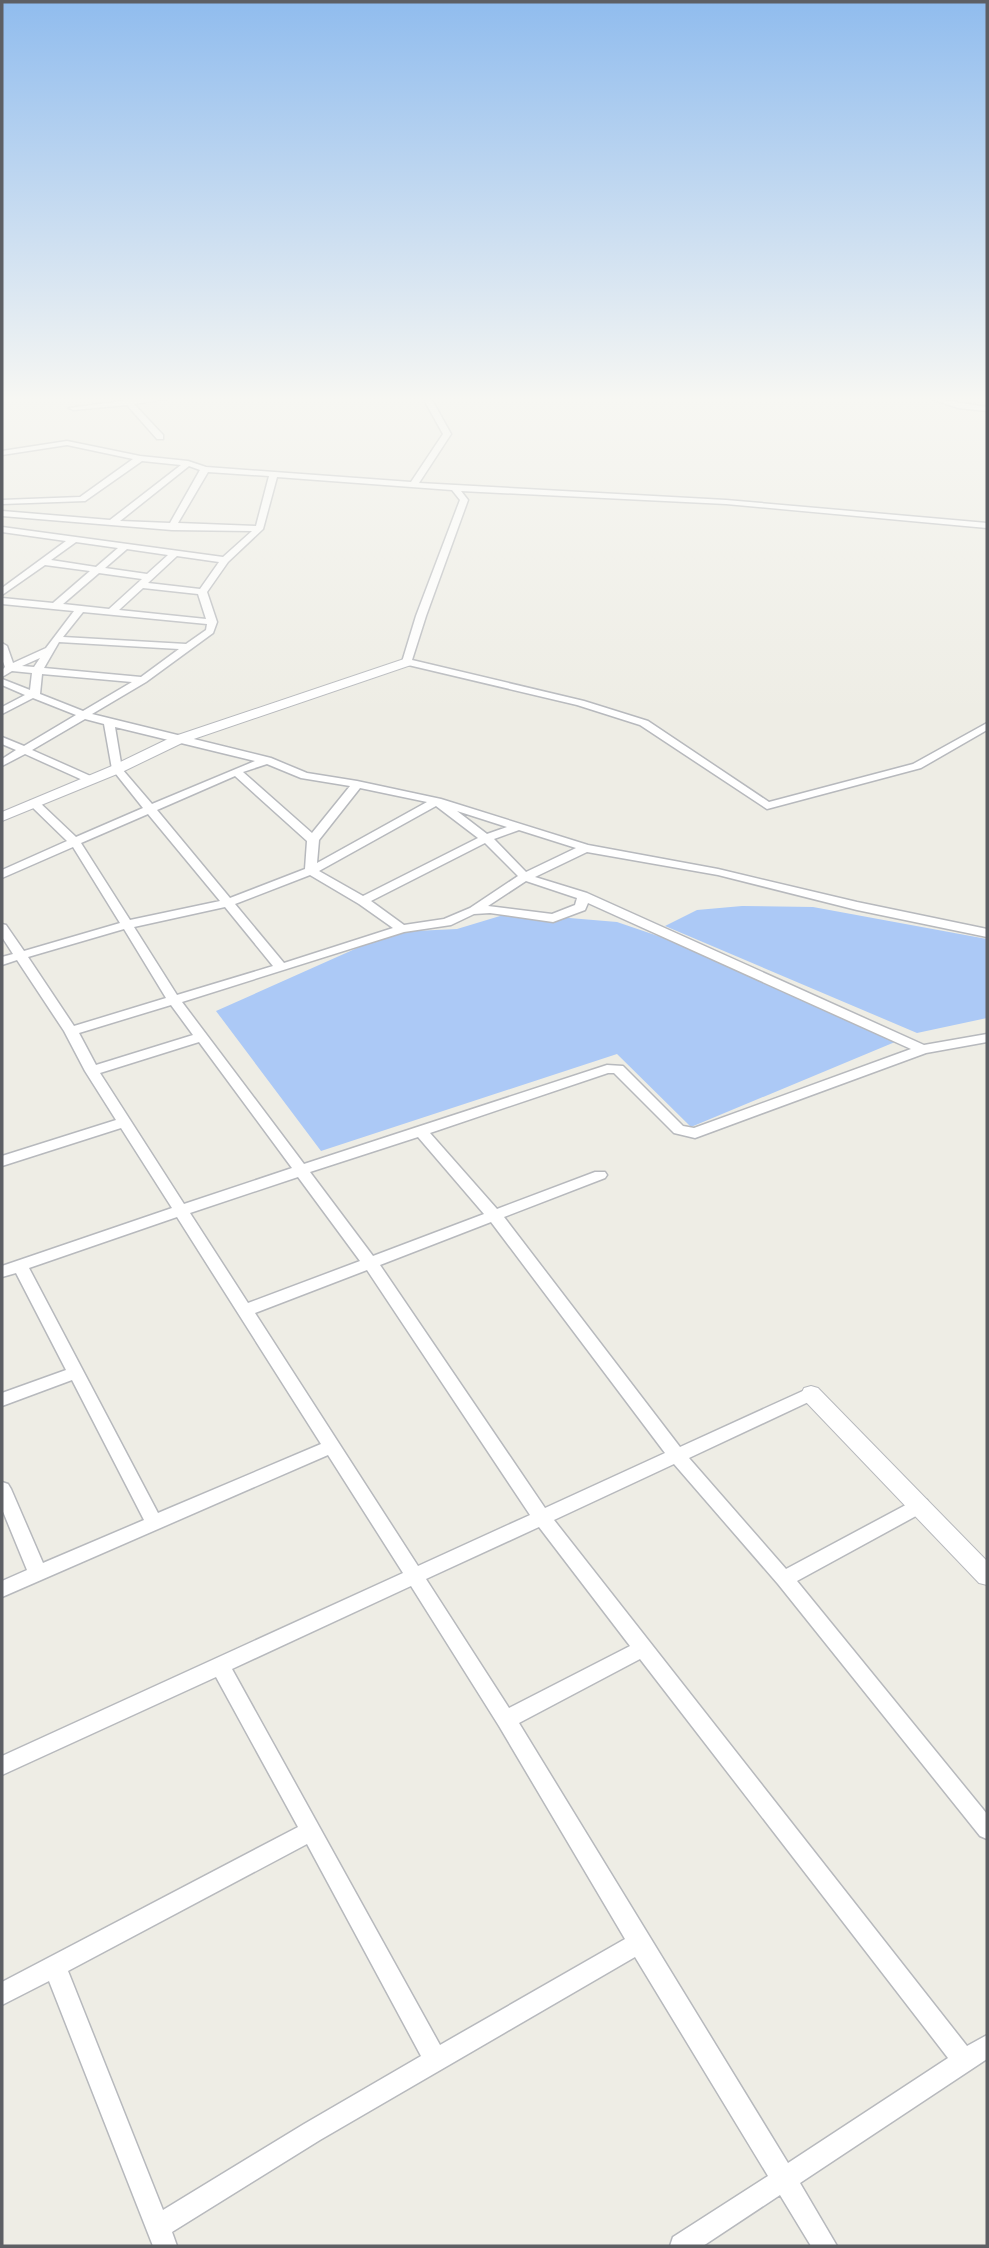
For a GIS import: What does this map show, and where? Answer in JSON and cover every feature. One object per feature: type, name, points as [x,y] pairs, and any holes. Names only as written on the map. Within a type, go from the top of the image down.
[{"type":"street","points":[[112,523],[137,503]]},
{"type":"street","points":[[172,527],[186,503]]},
{"type":"street","points":[[202,592],[225,560],[259,529],[267,503]]},
{"type":"street","points":[[407,662],[463,503]]},
{"type":"street","points":[[736,503],[987,525]]},
{"type":"street","points":[[2,513],[172,527],[259,529]]},
{"type":"street","points":[[2,528],[225,560]]},
{"type":"street","points":[[2,592],[74,539]]},
{"type":"street","points":[[55,606],[125,546]]},
{"type":"street","points":[[111,612],[176,553]]},
{"type":"street","points":[[43,562],[150,577]]},
{"type":"street","points":[[142,585],[202,592]]},
{"type":"street","points":[[2,763],[144,680],[210,631],[212,622],[202,592]]},
{"type":"street","points":[[2,601],[212,622]]},
{"type":"street","points":[[35,693],[37,671],[53,644],[80,609]]},
{"type":"street","points":[[4,671],[53,644],[188,647]]},
{"type":"street","points":[[2,646],[4,671]]},
{"type":"street","points":[[2,817],[117,769],[177,740],[407,662],[580,704],[644,723],[767,806],[917,766],[987,726]]},
{"type":"street","points":[[4,671],[37,671],[144,680]]},
{"type":"street","points":[[2,684],[35,693],[86,716],[267,760],[305,776],[437,801],[515,828],[586,848],[718,872],[857,906],[987,933]]},
{"type":"street","points":[[2,684],[9,693],[2,710]]},
{"type":"street","points":[[2,710],[35,693]]},
{"type":"street","points":[[109,722],[117,769],[281,968]]},
{"type":"street","points":[[2,740],[91,780]]},
{"type":"street","points":[[2,874],[236,771],[267,760]]},
{"type":"street","points":[[236,771],[313,841]]},
{"type":"street","points":[[311,871],[313,841],[358,784]]},
{"type":"street","points":[[437,801],[486,838],[525,877],[583,896],[923,1049]]},
{"type":"street","points":[[11,959],[126,925],[229,903],[311,871],[437,801]]},
{"type":"street","points":[[34,803],[75,842],[174,1000],[371,1264],[542,1518],[964,2062]]},
{"type":"street","points":[[363,901],[486,838],[515,828]]},
{"type":"street","points":[[71,1031],[402,929],[447,922],[471,911],[525,877],[586,848]]},
{"type":"street","points":[[311,871],[363,901],[402,929]]},
{"type":"street","points":[[471,911],[490,909],[553,918],[581,907],[583,896]]},
{"type":"street","points":[[2,928],[11,959],[71,1031],[124,1122],[506,1720],[825,2246]]},
{"type":"street","points":[[92,1071],[201,1037]]},
{"type":"street","points":[[2,1272],[181,1209],[302,1172],[607,1069],[618,1069],[680,1130],[695,1133],[923,1049],[987,1038]]},
{"type":"street","points":[[2,1160],[124,1122]]},
{"type":"street","points":[[421,1132],[494,1215],[677,1456],[784,1579],[987,1829]]},
{"type":"street","points":[[244,1311],[600,1175]]},
{"type":"street","points":[[20,1266],[154,1522]]},
{"type":"street","points":[[2,1400],[77,1372]]},
{"type":"street","points":[[2,1766],[811,1394],[987,1576]]},
{"type":"street","points":[[2,1589],[330,1447]]},
{"type":"street","points":[[2,1489],[38,1574]]},
{"type":"street","points":[[784,1579],[921,1505]]},
{"type":"street","points":[[506,1720],[643,1648]]},
{"type":"street","points":[[220,1666],[436,2060]]},
{"type":"street","points":[[2,1994],[312,1831]]},
{"type":"street","points":[[55,1968],[161,2237],[436,2060],[639,1943]]},
{"type":"street","points":[[682,2246],[987,2046]]},
{"type":"water","points":[[742,906],[813,907],[987,939],[987,1018],[917,1033],[665,926],[697,910]]},
{"type":"water","points":[[510,913],[617,922],[661,937],[817,1003],[895,1042],[691,1127],[617,1054],[321,1151],[216,1011],[393,932],[457,929]]}]
